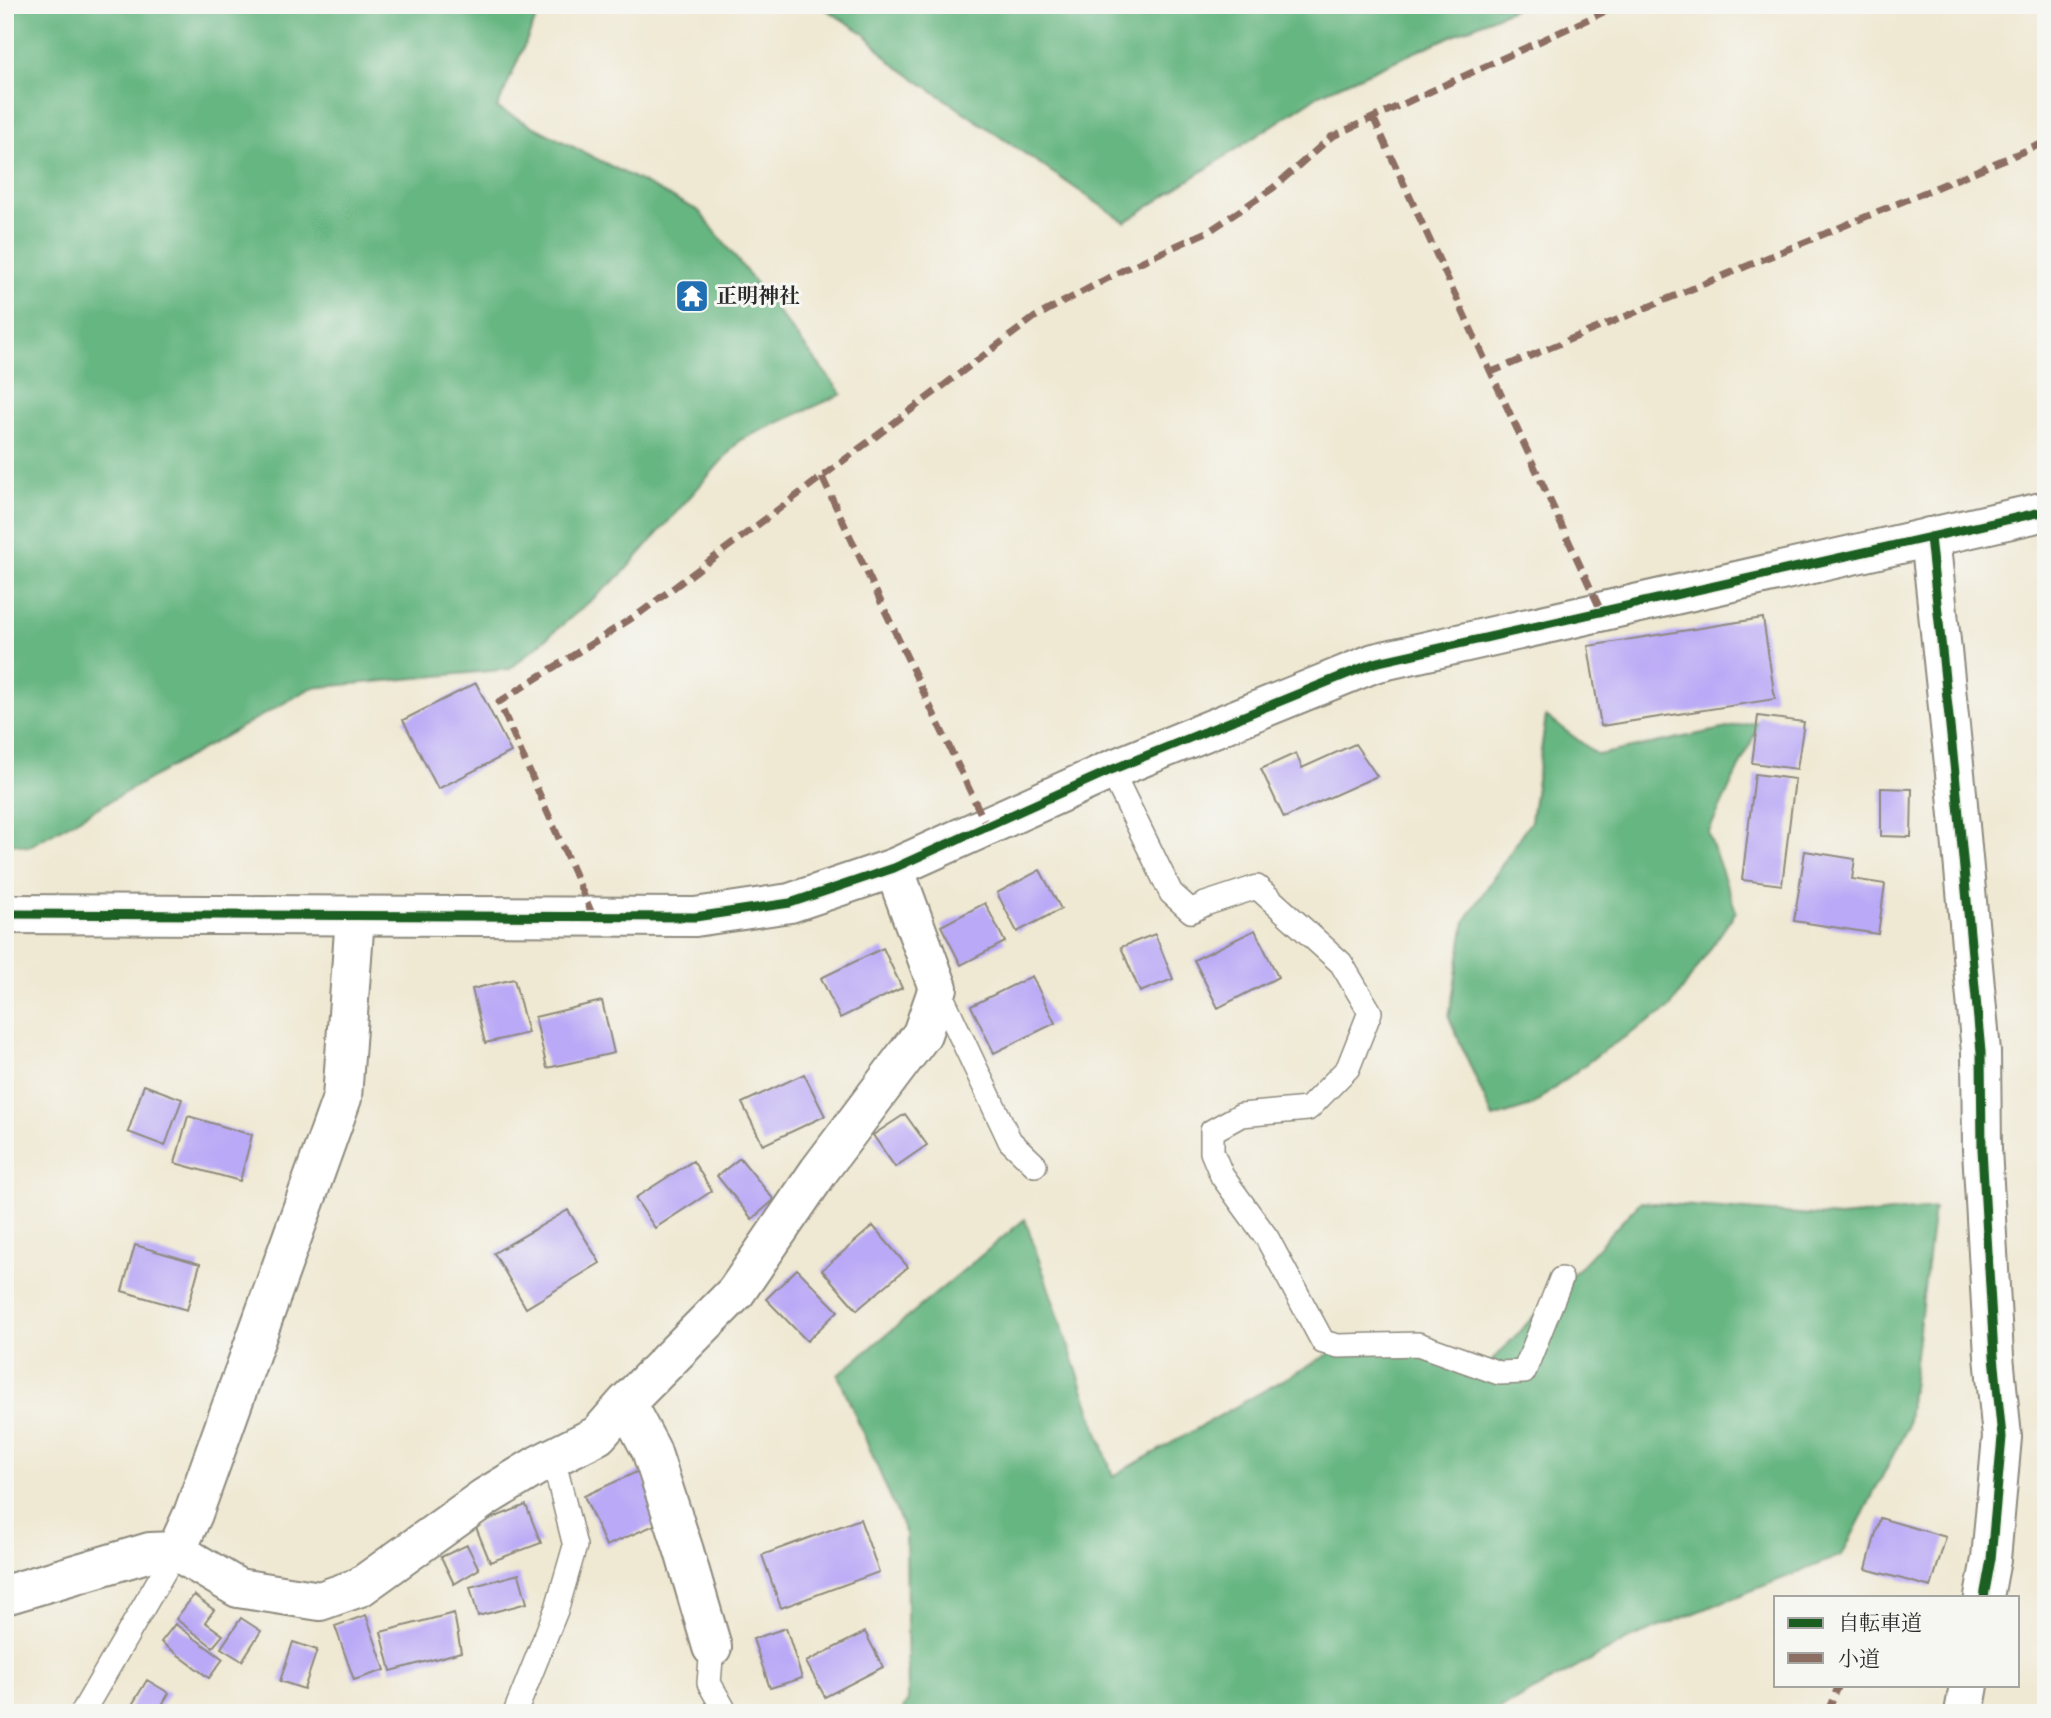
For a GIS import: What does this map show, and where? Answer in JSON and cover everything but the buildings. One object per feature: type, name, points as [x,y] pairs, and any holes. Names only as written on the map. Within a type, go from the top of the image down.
[{"type":"street","points":[[5,914],[695,916],[790,903],[894,868],[1111,770],[1374,663],[2046,511]]},
{"type":"street","points":[[1930,537],[1981,1052],[1983,1163],[1994,1356],[2002,1437],[1991,1559],[1984,1596]]},
{"type":"street","points":[[5,1595],[150,1552],[176,1551],[238,1588],[320,1601],[360,1587],[484,1498],[553,1458],[598,1436],[626,1403],[736,1292],[819,1171],[922,1034],[938,988],[894,868]]},
{"type":"street","points":[[176,1551],[193,1514],[342,1098],[355,916]]},
{"type":"street","points":[[626,1403],[651,1450],[712,1647]]},
{"type":"street","points":[[1964,1713],[1969,1686]]},
{"type":"lane","points":[[1111,770],[1171,893],[1191,911],[1257,887],[1341,963],[1370,1012],[1348,1069],[1308,1109],[1241,1115],[1212,1131],[1212,1152],[1222,1176],[1267,1238],[1323,1342],[1338,1346],[1418,1344],[1499,1373],[1524,1372],[1561,1279]]},
{"type":"lane","points":[[938,988],[1010,1141],[1035,1165]]},
{"type":"lane","points":[[515,1713],[557,1608],[575,1546],[553,1458]]},
{"type":"lane","points":[[82,1713],[176,1551]]},
{"type":"lane","points":[[712,1647],[709,1683],[726,1713]]},
{"type":"green space","points":[[5,5],[542,5],[497,108],[699,211],[842,394],[740,440],[621,575],[510,669],[311,688],[28,847],[5,841]]},
{"type":"green space","points":[[819,5],[1522,5],[1322,93],[1125,222],[892,63],[865,34]]},
{"type":"green space","points":[[1546,716],[1598,755],[1761,721],[1708,833],[1736,911],[1670,1008],[1600,1053],[1531,1106],[1493,1118],[1449,1017],[1465,921],[1531,821]]},
{"type":"green space","points":[[1640,1202],[1840,1217],[1934,1208],[1907,1428],[1842,1555],[1629,1639],[1493,1713],[901,1713],[908,1700],[906,1534],[838,1375],[1025,1219],[1113,1476],[1352,1341],[1482,1372]]},
{"type":"marked path","points":[[593,916],[499,702],[640,613],[1035,317],[1125,269],[1211,230],[1273,188],[1331,137],[1619,5]]},
{"type":"marked path","points":[[1373,117],[1602,613]]},
{"type":"marked path","points":[[1489,373],[2046,142]]},
{"type":"marked path","points":[[822,477],[987,827]]},
{"type":"marked path","points":[[1827,1713],[1839,1686]]},
{"type":"cycle path","points":[[5,914],[695,917],[790,903],[894,868],[1111,770],[1374,663],[2046,511]]},
{"type":"cycle path","points":[[1930,537],[1981,1052],[1982,1149],[1994,1356],[2002,1437],[1991,1559],[1984,1596]]},
{"type":"place","name":"正明神社","points":[[692,296]]}]
